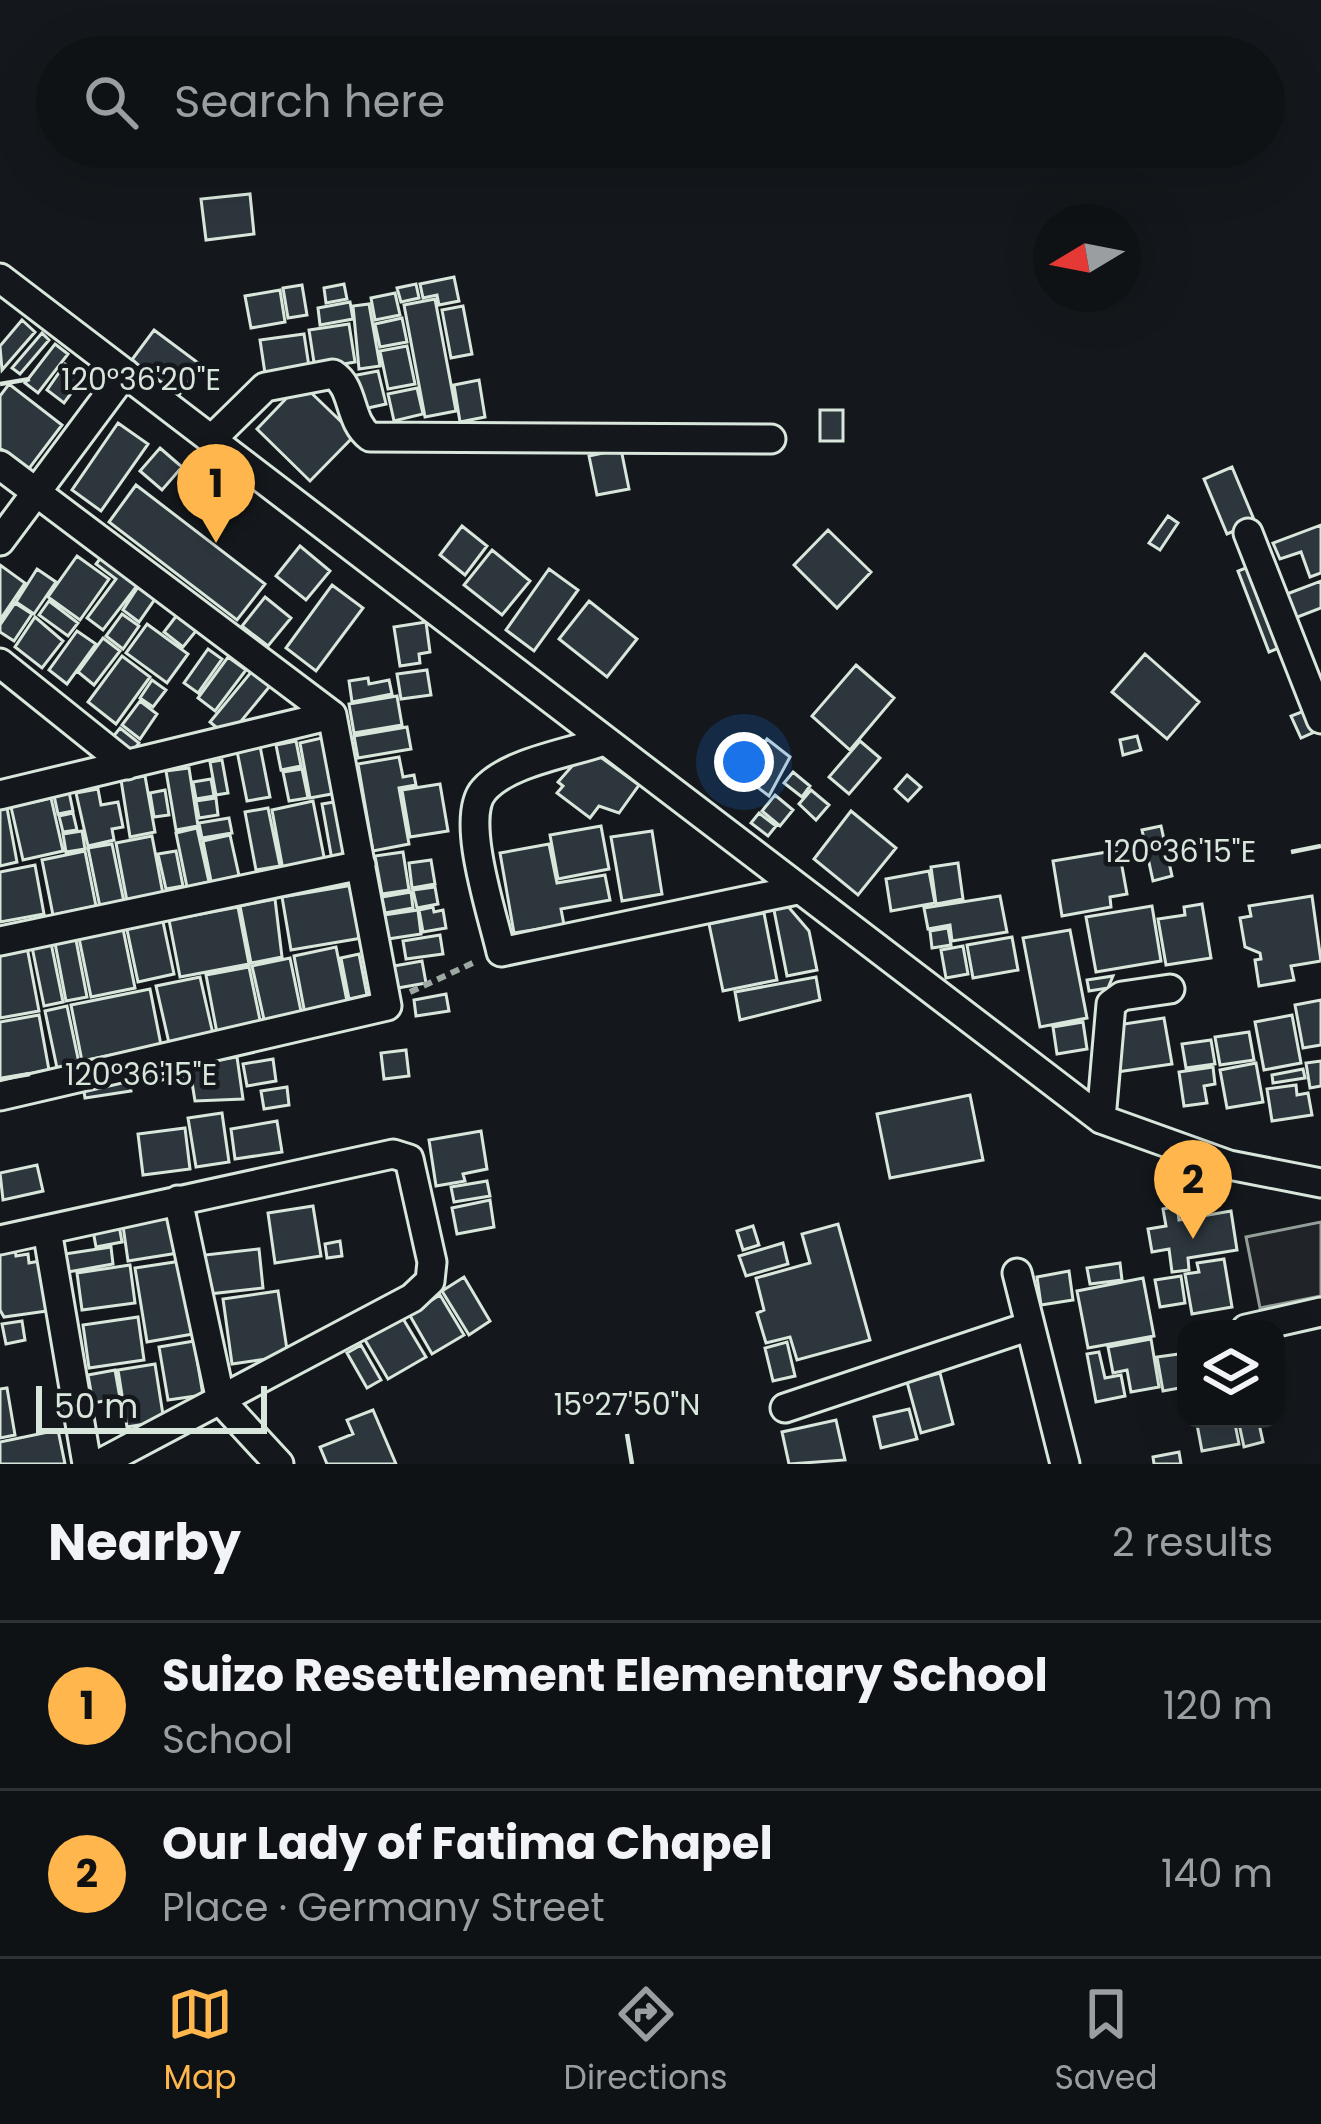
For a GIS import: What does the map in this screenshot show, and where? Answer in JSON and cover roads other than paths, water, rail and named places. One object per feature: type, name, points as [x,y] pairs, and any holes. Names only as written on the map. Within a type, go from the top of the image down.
[{"type":"street","points":[[0,278],[1101,1119],[1229,1165],[1321,1183]]},
{"type":"street","points":[[0,542],[125,373]]},
{"type":"street","points":[[214,437],[265,387],[333,374],[342,379],[358,429],[370,437],[771,440]]},
{"type":"street","points":[[0,465],[332,716],[387,1006],[0,1096]]},
{"type":"street","points":[[1248,533],[1321,719]]},
{"type":"street","points":[[0,663],[127,765]]},
{"type":"street","points":[[0,795],[332,716]]},
{"type":"street","points":[[604,742],[497,779],[481,792],[472,818],[501,952],[797,890]]},
{"type":"street","points":[[0,941],[362,865]]},
{"type":"street","points":[[1101,1119],[1106,1018],[1111,1004],[1122,996],[1170,989]]},
{"type":"street","points":[[0,1240],[393,1154],[409,1159],[418,1179],[433,1262],[430,1281],[412,1298],[99,1464]]},
{"type":"street","points":[[178,1200],[221,1401],[279,1464]]},
{"type":"street","points":[[47,1230],[88,1464]]},
{"type":"street","points":[[1017,1273],[1065,1464]]},
{"type":"street","points":[[1285,1320],[1321,1312]]},
{"type":"street","points":[[785,1408],[1030,1326]]},
{"type":"place","name":"Suizo Resettlement Elementary School","points":[[216,543]]},
{"type":"place","name":"Our Lady of Fatima Chapel","points":[[1193,1239]]}]
